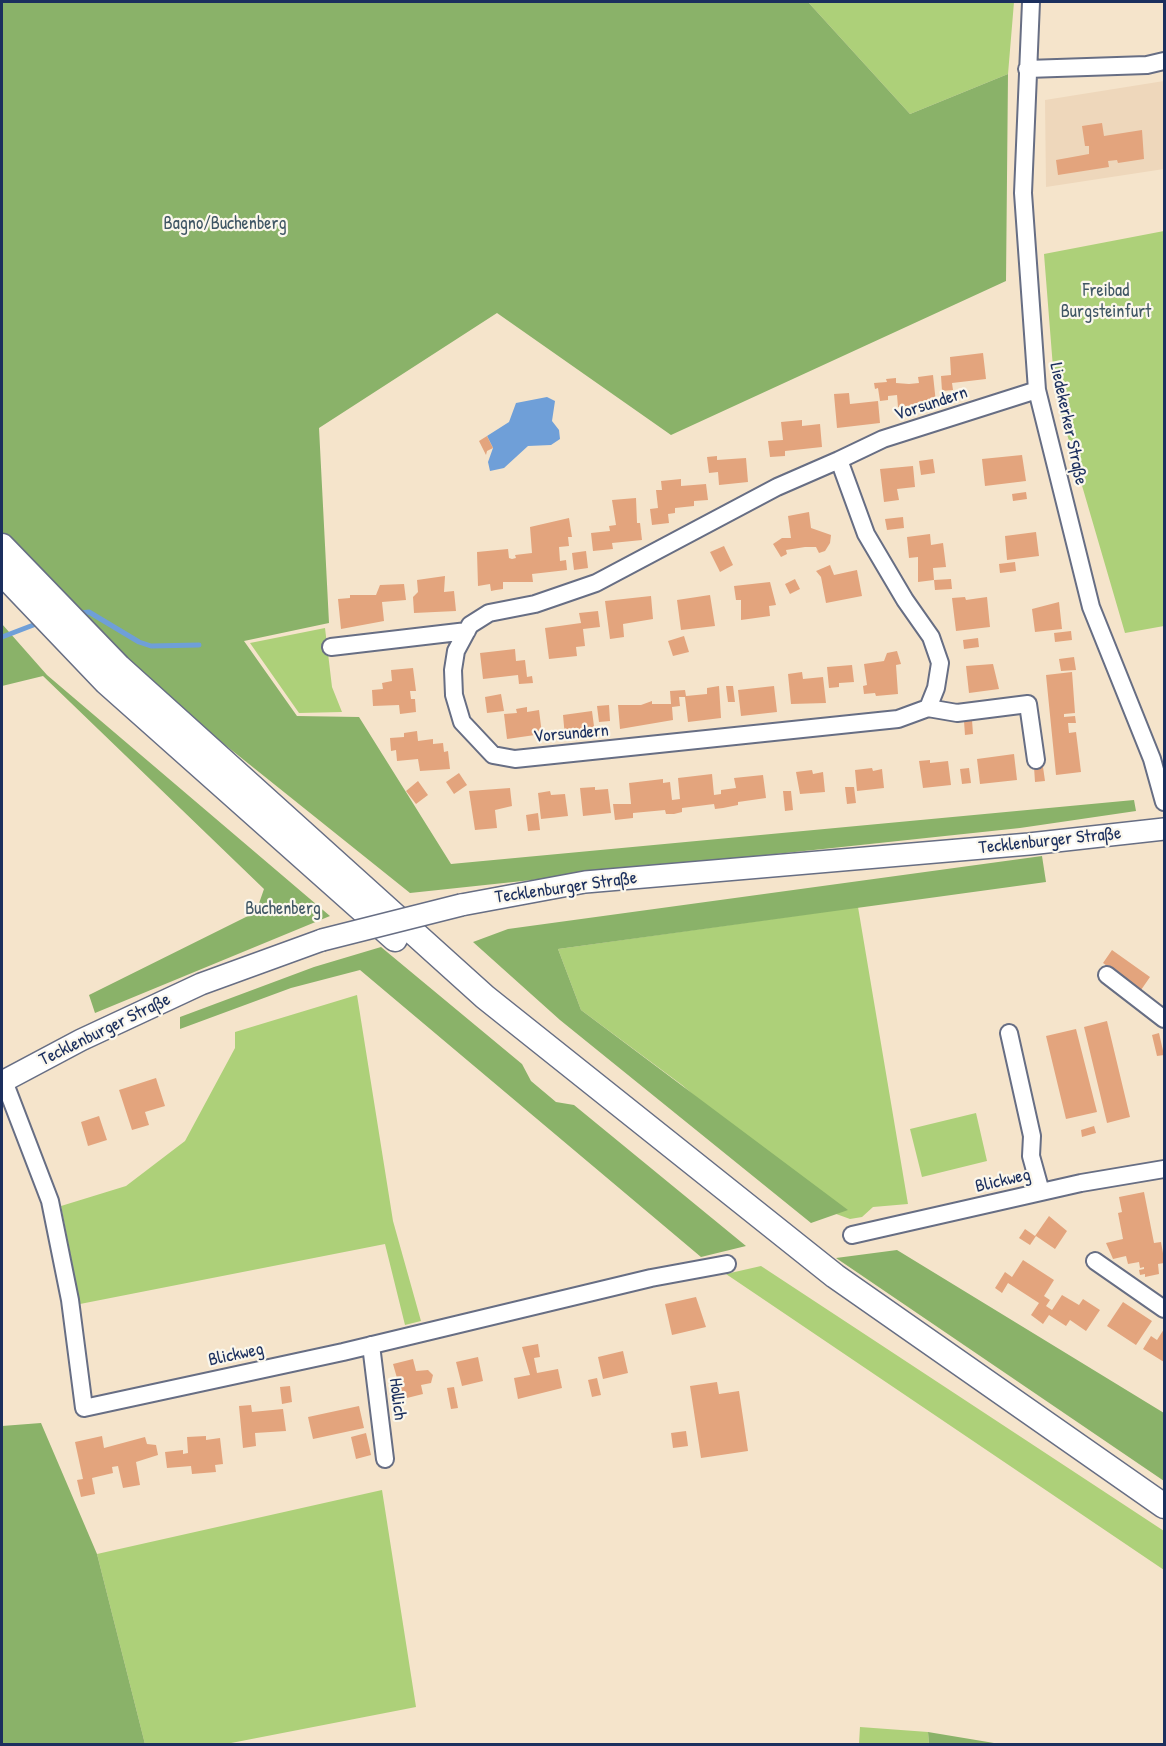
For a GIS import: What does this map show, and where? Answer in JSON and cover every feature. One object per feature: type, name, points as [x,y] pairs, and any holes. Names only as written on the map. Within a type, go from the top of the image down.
[{"type":"highway","points":[[2,546],[118,667],[485,997],[835,1276],[1164,1506]]},
{"type":"highway","points":[[2,573],[106,682],[474,1008],[823,1285],[1164,1521]]},
{"type":"main road","name":"Tecklenburger Straße","points":[[3,1081],[81,1040],[201,984],[322,940],[461,905],[585,882],[1029,844],[1164,829]]},
{"type":"street","name":"Liedekerker Straße","points":[[1031,2],[1023,193],[1037,390],[1091,608],[1152,759],[1164,802]]},
{"type":"street","points":[[1028,69],[1147,65],[1164,61]]},
{"type":"street","name":"Vorsundern","points":[[928,708],[898,718],[515,759],[493,755],[462,722],[454,695],[453,670],[456,651],[470,625],[489,613],[536,604],[596,583],[768,492],[883,439],[1037,390]]},
{"type":"street","points":[[839,460],[866,534],[905,600],[931,637],[940,663],[936,688],[928,708],[957,713],[1028,704],[1036,760]]},
{"type":"street","points":[[331,647],[467,631]]},
{"type":"street","points":[[1107,975],[1164,1019]]},
{"type":"street","points":[[1009,1033],[1032,1136],[1031,1156],[1041,1192]]},
{"type":"street","name":"Blickweg","points":[[3,1081],[50,1201],[70,1300],[84,1408],[371,1345],[651,1278],[727,1263]]},
{"type":"street","name":"Blickweg","points":[[852,1235],[1041,1192],[1164,1169]]},
{"type":"street","points":[[1095,1261],[1164,1309]]},
{"type":"street","name":"Hollich","points":[[371,1345],[386,1459]]},
{"type":"shaded area","points":[[1164,81],[1164,169],[1046,187],[1045,100]]},
{"type":"green space","name":"Bagno/Buchenberg","points":[[2,2],[808,2],[910,114],[1008,74],[1006,281],[671,435],[497,313],[319,428],[329,623],[244,641],[297,716],[359,717],[451,864],[1134,800],[1136,811],[1020,828],[410,893],[184,712],[2,537]]},
{"type":"green space","points":[[808,2],[1014,2],[1008,74],[910,114]]},
{"type":"green space","name":"Freibad Burgsteinfurt","points":[[1164,231],[1164,626],[1125,633],[1055,393],[1044,254]]},
{"type":"green space","name":"Buchenberg","points":[[2,624],[47,675],[330,916],[95,1013],[89,995],[256,912],[264,889],[43,676],[2,686]]},
{"type":"green space","points":[[325,628],[332,687],[342,712],[299,713],[250,643]]},
{"type":"green space","points":[[1042,856],[1046,882],[558,949],[581,1010],[848,1210],[811,1223],[560,1020],[473,942],[508,929]]},
{"type":"green space","points":[[858,907],[908,1204],[873,1207],[862,1217],[850,1219],[828,1211],[682,1085],[581,1010],[558,949]]},
{"type":"green space","points":[[381,947],[522,1064],[531,1081],[556,1102],[574,1105],[746,1246],[701,1257],[360,970],[291,988],[180,1029],[180,1017],[314,967]]},
{"type":"green space","points":[[357,995],[393,1221],[421,1321],[405,1325],[385,1244],[80,1304],[61,1206],[126,1186],[185,1141],[235,1048],[235,1032]]},
{"type":"green space","points":[[976,1113],[987,1161],[922,1177],[910,1129]]},
{"type":"green space","points":[[897,1250],[1164,1413],[1164,1481],[836,1258]]},
{"type":"green space","points":[[761,1266],[1164,1531],[1164,1570],[726,1274]]},
{"type":"green space","points":[[41,1423],[97,1554],[145,1744],[2,1744],[2,1426]]},
{"type":"green space","points":[[382,1490],[416,1707],[226,1744],[145,1744],[97,1554]]},
{"type":"green space","points":[[860,1727],[928,1732],[929,1744],[859,1744]]},
{"type":"green space","points":[[928,1732],[1000,1744],[929,1744]]},
{"type":"water","points":[[547,397],[555,401],[552,421],[559,430],[560,439],[551,445],[528,446],[504,468],[490,471],[488,462],[493,448],[487,436],[509,422],[516,403]]},
{"type":"building","points":[[1102,123],[1104,136],[1142,130],[1144,159],[1118,163],[1117,160],[1108,161],[1109,167],[1058,175],[1056,160],[1089,154],[1089,146],[1085,146],[1082,126]]},
{"type":"building","points":[[983,353],[986,379],[952,383],[953,390],[942,391],[941,376],[951,375],[950,357]]},
{"type":"building","points":[[933,375],[936,403],[898,407],[897,395],[888,396],[888,400],[880,401],[878,388],[875,389],[874,383],[887,382],[886,379],[896,378],[896,383],[909,384],[919,383],[918,377]]},
{"type":"building","points":[[849,393],[850,404],[878,401],[880,423],[837,428],[834,394]]},
{"type":"building","points":[[802,420],[802,426],[820,424],[822,447],[785,451],[785,456],[770,457],[768,441],[783,440],[781,422]]},
{"type":"building","points":[[487,436],[493,448],[487,451],[486,455],[479,441]]},
{"type":"building","points":[[1022,455],[1026,481],[985,486],[982,459]]},
{"type":"building","points":[[717,456],[717,460],[746,458],[748,482],[719,485],[718,472],[709,473],[707,457]]},
{"type":"building","points":[[933,459],[935,473],[921,475],[919,461]]},
{"type":"building","points":[[913,466],[915,487],[897,489],[899,500],[884,502],[880,469]]},
{"type":"building","points":[[681,479],[681,486],[706,484],[708,500],[694,501],[694,506],[675,508],[675,513],[668,514],[669,523],[652,525],[650,509],[658,508],[656,490],[662,490],[661,481]]},
{"type":"building","points":[[1026,492],[1027,499],[1013,501],[1012,494]]},
{"type":"building","points":[[636,498],[637,523],[640,523],[642,540],[612,543],[613,549],[593,551],[591,533],[610,531],[609,526],[616,525],[612,500]]},
{"type":"building","points":[[809,512],[811,528],[831,535],[830,543],[825,551],[819,553],[816,547],[805,547],[786,550],[787,554],[781,557],[773,544],[782,538],[791,538],[788,516]]},
{"type":"building","points":[[903,517],[904,528],[887,530],[885,519]]},
{"type":"building","points":[[569,518],[572,537],[568,537],[569,546],[559,547],[560,561],[566,560],[567,570],[532,574],[533,582],[503,582],[503,589],[491,591],[490,584],[478,586],[477,552],[508,549],[509,558],[512,559],[516,558],[515,555],[532,553],[530,527]]},
{"type":"building","points":[[1036,532],[1039,556],[1007,560],[1005,536]]},
{"type":"building","points":[[930,534],[931,545],[943,543],[946,567],[933,568],[934,580],[918,582],[918,557],[909,558],[907,537]]},
{"type":"building","points":[[724,546],[733,565],[720,572],[710,552]]},
{"type":"building","points":[[586,551],[588,568],[574,570],[572,553]]},
{"type":"building","points":[[1015,562],[1016,571],[1000,573],[999,564]]},
{"type":"building","points":[[830,565],[834,575],[857,570],[862,596],[826,603],[821,577],[816,571]]},
{"type":"building","points":[[445,576],[444,592],[454,591],[456,611],[414,613],[413,597],[418,592],[417,580]]},
{"type":"building","points":[[795,579],[800,589],[790,594],[785,584]]},
{"type":"building","points":[[951,579],[952,589],[935,590],[934,580]]},
{"type":"building","points":[[770,582],[776,605],[769,606],[770,616],[741,620],[741,600],[736,600],[734,586]]},
{"type":"building","points":[[404,584],[406,600],[382,602],[384,621],[341,629],[338,599],[350,598],[350,595],[376,595],[380,585]]},
{"type":"building","points":[[710,595],[715,626],[681,630],[677,600]]},
{"type":"building","points":[[651,596],[653,619],[623,624],[624,637],[610,639],[605,601]]},
{"type":"building","points":[[965,597],[966,600],[987,597],[990,627],[956,631],[952,598]]},
{"type":"building","points":[[1059,602],[1062,629],[1035,632],[1032,609]]},
{"type":"building","points":[[598,611],[600,627],[583,629],[585,646],[576,647],[577,656],[549,659],[545,628],[581,623],[579,613]]},
{"type":"building","points":[[1071,631],[1072,640],[1055,642],[1054,633]]},
{"type":"building","points":[[684,636],[689,652],[673,656],[668,641]]},
{"type":"building","points":[[978,638],[979,647],[964,649],[963,640]]},
{"type":"building","points":[[515,649],[516,661],[525,660],[527,677],[532,676],[533,683],[519,684],[518,675],[483,679],[480,653]]},
{"type":"building","points":[[897,651],[901,664],[896,665],[898,694],[876,696],[875,693],[864,694],[863,686],[867,685],[864,664],[884,661],[887,653]]},
{"type":"building","points":[[1074,657],[1076,670],[1061,671],[1059,659]]},
{"type":"building","points":[[993,664],[999,689],[969,693],[966,666]]},
{"type":"building","points":[[852,665],[854,682],[839,683],[839,687],[829,688],[827,667]]},
{"type":"building","points":[[413,668],[416,691],[410,691],[411,699],[415,699],[416,712],[400,714],[399,705],[373,706],[372,690],[383,689],[382,683],[392,681],[391,670]]},
{"type":"building","points":[[802,672],[803,679],[823,677],[826,703],[791,704],[788,674]]},
{"type":"building","points":[[1072,672],[1075,713],[1064,714],[1064,717],[1075,716],[1076,723],[1068,723],[1069,733],[1076,732],[1081,772],[1056,775],[1046,675]]},
{"type":"building","points":[[719,686],[721,718],[688,722],[685,697],[679,697],[680,706],[672,707],[673,720],[620,729],[618,705],[641,705],[652,701],[652,704],[671,704],[670,691],[685,690],[686,696],[707,694],[707,688]]},
{"type":"building","points":[[726,686],[733,686],[735,702],[728,702]]},
{"type":"building","points":[[774,686],[777,712],[741,716],[738,690]]},
{"type":"building","points":[[501,694],[504,711],[487,713],[485,697]]},
{"type":"building","points":[[609,705],[610,721],[599,722],[597,706]]},
{"type":"building","points":[[527,707],[527,712],[539,710],[542,734],[507,739],[504,714],[517,713],[516,709]]},
{"type":"building","points":[[592,711],[595,734],[565,737],[563,715]]},
{"type":"building","points":[[972,720],[973,734],[965,735],[964,721]]},
{"type":"building","points":[[417,731],[418,741],[433,739],[433,744],[443,743],[444,752],[448,751],[450,769],[420,771],[418,759],[397,761],[396,750],[391,751],[390,738],[404,737],[404,733]]},
{"type":"building","points":[[1014,754],[1017,780],[980,784],[977,759]]},
{"type":"building","points":[[930,760],[930,763],[948,761],[951,785],[923,788],[919,761]]},
{"type":"building","points":[[1034,767],[1043,767],[1045,781],[1035,782]]},
{"type":"building","points":[[872,768],[873,771],[882,769],[884,788],[857,791],[855,770]]},
{"type":"building","points":[[969,768],[971,783],[962,784],[960,769]]},
{"type":"building","points":[[812,770],[813,774],[823,772],[825,792],[800,794],[796,772]]},
{"type":"building","points":[[459,773],[467,785],[454,794],[446,782]]},
{"type":"building","points":[[712,774],[714,795],[721,794],[721,790],[736,788],[734,778],[763,775],[766,798],[738,802],[738,805],[715,809],[714,804],[682,808],[682,812],[674,814],[666,814],[665,810],[633,813],[633,818],[615,820],[613,804],[631,804],[629,783],[663,779],[663,783],[670,782],[672,800],[680,799],[678,778]]},
{"type":"building","points":[[418,781],[428,795],[416,804],[406,791]]},
{"type":"building","points":[[595,787],[595,790],[608,789],[611,813],[583,816],[580,788]]},
{"type":"building","points":[[845,787],[854,787],[856,803],[847,804]]},
{"type":"building","points":[[510,788],[512,806],[495,810],[497,828],[475,830],[469,791]]},
{"type":"building","points":[[550,791],[551,795],[565,794],[568,816],[541,819],[538,793]]},
{"type":"building","points":[[783,791],[791,791],[793,810],[785,811]]},
{"type":"building","points":[[538,813],[540,830],[528,831],[526,815]]},
{"type":"building","points":[[1112,950],[1150,977],[1141,990],[1103,963]]},
{"type":"building","points":[[1107,1021],[1130,1117],[1107,1123],[1084,1027]]},
{"type":"building","points":[[1076,1029],[1097,1112],[1066,1119],[1046,1036]]},
{"type":"building","points":[[1159,1033],[1164,1055],[1157,1056],[1152,1035]]},
{"type":"building","points":[[156,1078],[165,1106],[145,1112],[149,1125],[132,1130],[119,1090]]},
{"type":"building","points":[[99,1116],[107,1140],[88,1146],[81,1122]]},
{"type":"building","points":[[1094,1126],[1096,1133],[1082,1137],[1081,1130]]},
{"type":"building","points":[[1144,1192],[1154,1243],[1161,1242],[1164,1259],[1164,1263],[1158,1264],[1159,1274],[1145,1277],[1145,1274],[1140,1275],[1139,1270],[1144,1267],[1140,1268],[1139,1262],[1128,1264],[1126,1256],[1113,1259],[1106,1243],[1123,1239],[1118,1213],[1122,1212],[1119,1197]]},
{"type":"building","points":[[1049,1216],[1067,1231],[1055,1249],[1036,1236],[1030,1245],[1019,1238],[1025,1229],[1035,1236]]},
{"type":"building","points":[[1023,1260],[1054,1280],[1044,1296],[1050,1300],[1046,1306],[1052,1310],[1062,1295],[1079,1305],[1083,1299],[1100,1310],[1086,1331],[1070,1320],[1066,1326],[1049,1315],[1043,1324],[1031,1315],[1039,1303],[1008,1283],[1002,1293],[995,1288],[1005,1272],[1012,1277]]},
{"type":"building","points":[[696,1297],[706,1327],[672,1335],[665,1304]]},
{"type":"building","points":[[1123,1302],[1152,1321],[1136,1345],[1107,1326]]},
{"type":"building","points":[[1164,1329],[1164,1362],[1143,1349],[1151,1336],[1157,1340]]},
{"type":"building","points":[[538,1344],[540,1357],[534,1358],[537,1373],[558,1369],[562,1388],[518,1399],[514,1378],[530,1375],[522,1347]]},
{"type":"building","points":[[623,1351],[628,1373],[603,1379],[598,1357]]},
{"type":"building","points":[[478,1357],[483,1381],[462,1386],[456,1362]]},
{"type":"building","points":[[413,1359],[416,1371],[428,1370],[433,1375],[431,1383],[421,1385],[423,1394],[403,1399],[393,1364]]},
{"type":"building","points":[[597,1378],[601,1395],[592,1397],[588,1380]]},
{"type":"building","points":[[717,1382],[719,1394],[739,1391],[748,1451],[701,1458],[690,1386]]},
{"type":"building","points":[[290,1386],[292,1402],[282,1404],[280,1387]]},
{"type":"building","points":[[454,1387],[458,1408],[451,1409],[447,1388]]},
{"type":"building","points":[[251,1405],[252,1412],[283,1409],[286,1431],[255,1433],[256,1446],[243,1448],[239,1406]]},
{"type":"building","points":[[359,1406],[364,1428],[313,1439],[308,1417]]},
{"type":"building","points":[[686,1431],[688,1446],[673,1448],[671,1433]]},
{"type":"building","points":[[366,1433],[371,1455],[356,1459],[351,1437]]},
{"type":"building","points":[[102,1436],[104,1448],[145,1437],[147,1444],[156,1445],[158,1455],[136,1462],[140,1485],[123,1488],[118,1466],[112,1467],[113,1473],[92,1478],[95,1494],[81,1497],[77,1480],[83,1479],[75,1442]]},
{"type":"building","points":[[206,1436],[206,1440],[220,1438],[223,1464],[215,1465],[216,1472],[192,1474],[191,1466],[167,1468],[165,1452],[183,1450],[183,1454],[188,1453],[187,1437]]},
{"type":"waterway","points":[[80,613],[89,612],[139,642],[151,646],[199,645]]},
{"type":"waterway","points":[[2,637],[36,624]]}]
